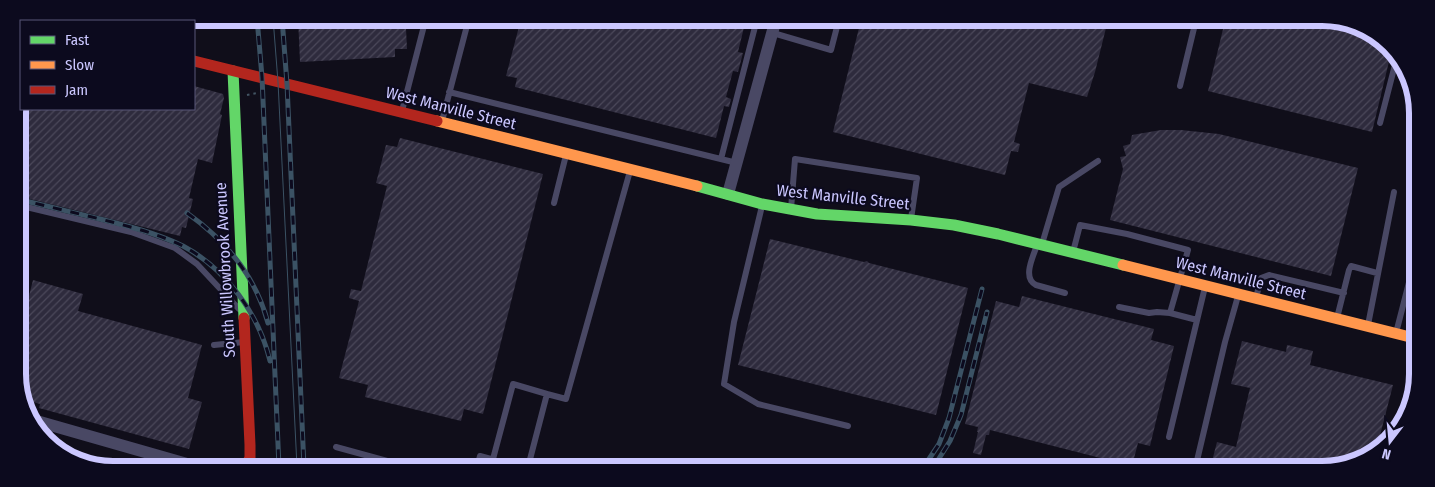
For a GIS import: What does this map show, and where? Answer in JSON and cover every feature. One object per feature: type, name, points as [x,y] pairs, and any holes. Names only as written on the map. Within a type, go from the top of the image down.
[{"type":"street","points":[[728,194],[774,26]]},
{"type":"street","name":"West Manville Street","points":[[195,61],[630,169],[762,204],[817,214],[911,220],[954,225],[1409,337]]},
{"type":"street","name":"South Willowbrook Avenue","points":[[233,71],[250,451],[248,461]]},
{"type":"street","points":[[41,422],[177,461]]},
{"type":"lane","points":[[402,112],[424,26]]},
{"type":"lane","points":[[442,122],[467,26]]},
{"type":"lane","points":[[721,159],[755,26]]},
{"type":"lane","points":[[772,33],[831,50],[838,26]]},
{"type":"lane","points":[[1180,86],[1195,26]]},
{"type":"lane","points":[[1380,124],[1395,66]]},
{"type":"lane","points":[[450,92],[737,163]]},
{"type":"lane","points":[[554,203],[566,153]]},
{"type":"lane","points":[[791,210],[795,159],[917,178],[911,220]]},
{"type":"lane","points":[[1065,293],[1032,284],[1029,279],[1030,270],[1059,187],[1098,161]]},
{"type":"lane","points":[[493,459],[509,383],[566,399],[630,169]]},
{"type":"lane","points":[[1367,327],[1394,192]]},
{"type":"lane","points":[[762,204],[734,322],[724,384],[758,404],[848,426]]},
{"type":"lane","points":[[26,207],[132,232],[175,248],[197,264],[244,314]]},
{"type":"lane","points":[[1072,253],[1080,225],[1188,250],[1170,312]]},
{"type":"lane","points":[[1337,319],[1351,266],[1377,273]]},
{"type":"lane","points":[[1256,299],[1261,278],[1269,275],[1344,293]]},
{"type":"lane","points":[[1396,334],[1409,282]]},
{"type":"lane","points":[[1168,437],[1206,286]]},
{"type":"lane","points":[[1197,461],[1225,342],[1239,294]]},
{"type":"lane","points":[[1405,298],[1409,299]]},
{"type":"lane","points":[[1119,306],[1144,313],[1170,312],[1197,320]]},
{"type":"lane","points":[[214,345],[245,342]]},
{"type":"lane","points":[[530,461],[547,394]]},
{"type":"lane","points":[[336,447],[387,461]]},
{"type":"lane","points":[[147,461],[149,453]]},
{"type":"lane","points":[[479,461],[480,456],[500,461]]},
{"type":"building","points":[[298,26],[394,26],[394,29],[406,28],[407,49],[395,49],[395,57],[300,62]]},
{"type":"building","points":[[519,26],[744,26],[738,52],[743,53],[738,72],[733,71],[726,97],[731,99],[729,107],[724,106],[716,138],[515,87],[517,78],[506,76]]},
{"type":"building","points":[[860,26],[1106,26],[1087,97],[1029,83],[1014,142],[1020,144],[1018,152],[1011,151],[1005,175],[833,132]]},
{"type":"building","points":[[1224,26],[1322,26],[1344,29],[1375,44],[1390,59],[1372,132],[1208,91]]},
{"type":"building","points":[[195,86],[223,94],[224,98],[220,114],[222,115],[212,163],[198,159],[189,198],[193,199],[186,228],[182,227],[180,236],[26,198],[26,110],[195,110]]},
{"type":"building","points":[[1161,130],[1219,134],[1358,168],[1331,276],[1110,220],[1123,169],[1120,157],[1126,156],[1123,146],[1130,144],[1132,135]]},
{"type":"building","points":[[400,138],[543,174],[483,414],[464,409],[461,421],[365,397],[368,385],[339,378],[359,301],[349,298],[351,289],[361,291],[387,186],[376,183],[386,145],[397,147]]},
{"type":"building","points":[[770,239],[864,262],[867,261],[968,288],[936,415],[738,365]]},
{"type":"building","points":[[33,280],[83,294],[78,311],[202,345],[188,398],[202,402],[189,449],[39,408],[40,404],[31,401],[26,374],[26,295],[29,296]]},
{"type":"building","points":[[1022,296],[1154,329],[1151,340],[1174,346],[1150,446],[1138,443],[1133,461],[1112,461],[990,430],[989,435],[986,435],[981,455],[973,453],[978,427],[965,424],[996,301],[1019,307]]},
{"type":"building","points":[[1242,341],[1286,352],[1287,345],[1313,351],[1310,365],[1393,385],[1385,417],[1365,417],[1365,449],[1355,454],[1328,461],[1212,461],[1217,442],[1236,447],[1250,388],[1231,384]]},
{"type":"tram line","points":[[274,26],[297,461]]},
{"type":"railway","points":[[258,26],[262,77],[279,461]]},
{"type":"railway","points":[[283,26],[287,84],[304,461]]},
{"type":"railway","points":[[26,201],[142,230],[173,241],[199,256],[227,280],[249,310],[258,326],[270,361]]},
{"type":"railway","points":[[187,213],[214,235],[237,261],[256,290],[268,323]]},
{"type":"railway","points":[[928,461],[939,444],[949,418],[982,289]]},
{"type":"railway","points":[[937,461],[950,441],[961,415],[987,312]]},
{"type":"traffic: fast","points":[[233,71],[244,318]]},
{"type":"traffic: fast","points":[[697,186],[762,204],[817,214],[911,220],[954,225],[1123,265]]},
{"type":"traffic: slow","points":[[437,121],[697,186]]},
{"type":"traffic: slow","points":[[1123,265],[1409,337]]},
{"type":"traffic: jam","points":[[195,61],[437,121]]},
{"type":"traffic: jam","points":[[244,318],[250,445],[248,461]]}]
